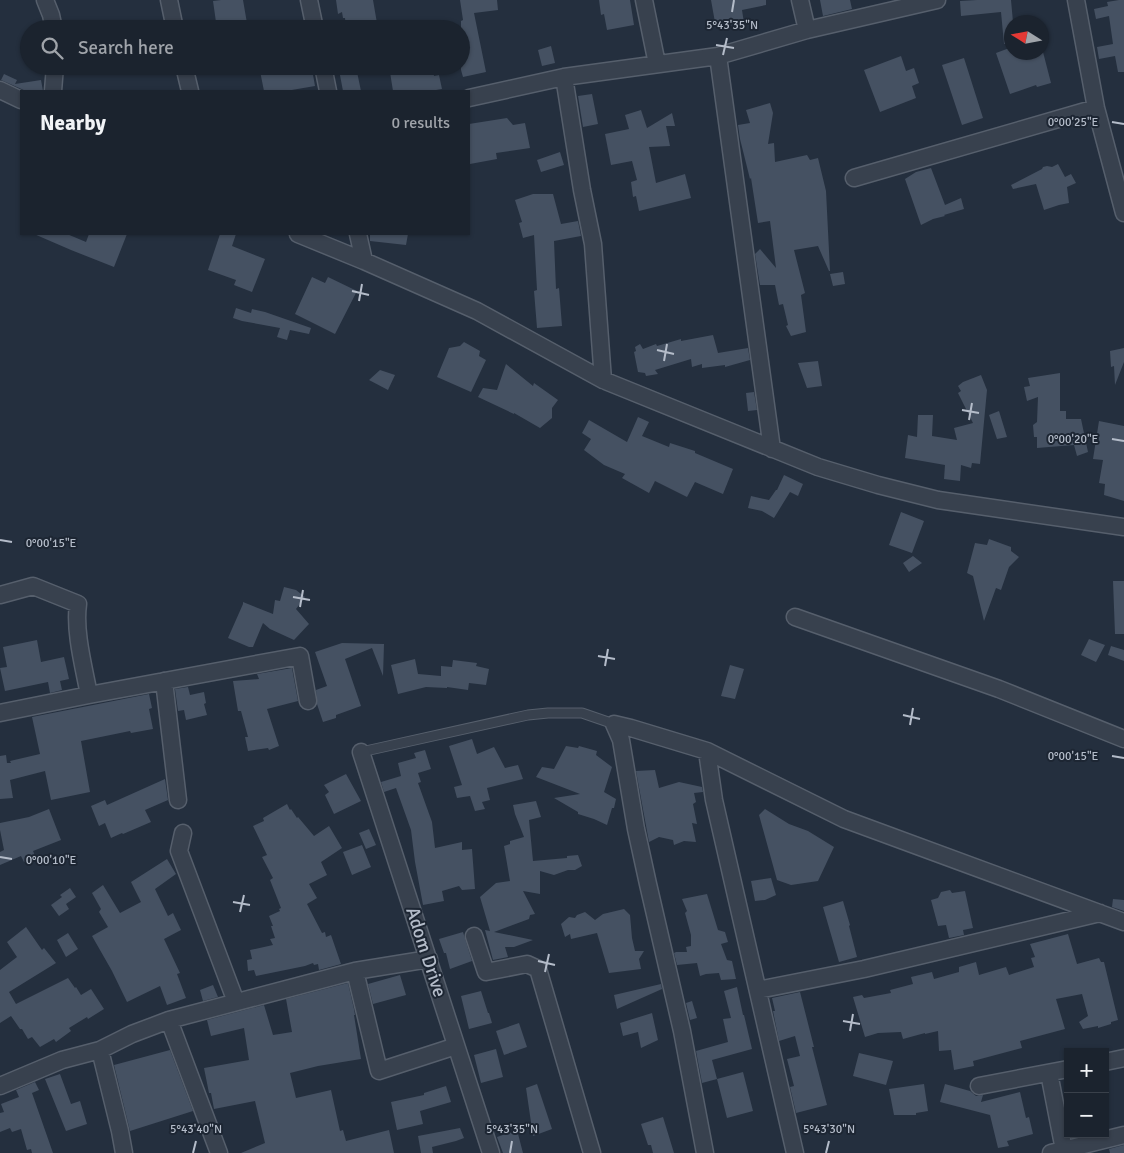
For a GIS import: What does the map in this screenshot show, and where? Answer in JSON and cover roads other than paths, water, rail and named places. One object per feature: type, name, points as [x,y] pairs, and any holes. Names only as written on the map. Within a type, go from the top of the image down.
[{"type":"street","points":[[45,0],[52,20]]},
{"type":"street","points":[[169,0],[174,20]]},
{"type":"street","points":[[309,0],[313,20]]},
{"type":"street","points":[[644,0],[657,64]]},
{"type":"street","points":[[800,0],[806,30]]},
{"type":"street","points":[[470,98],[564,77],[718,56],[806,30],[937,0]]},
{"type":"street","points":[[1076,0],[1096,108],[1124,213]]},
{"type":"street","points":[[718,56],[772,449]]},
{"type":"street","points":[[53,90],[54,75]]},
{"type":"street","points":[[186,75],[190,90]]},
{"type":"street","points":[[324,75],[328,90]]},
{"type":"street","points":[[564,77],[582,190],[593,244],[603,380]]},
{"type":"street","points":[[0,90],[20,100]]},
{"type":"street","points":[[854,178],[1096,108]]},
{"type":"street","points":[[300,235],[477,311],[603,380],[818,467],[938,500],[1124,527]]},
{"type":"street","points":[[358,235],[364,261]]},
{"type":"street","points":[[0,595],[32,586],[78,604],[78,633],[89,695]]},
{"type":"street","points":[[795,617],[999,689],[1124,739]]},
{"type":"street","points":[[0,713],[300,656],[308,701]]},
{"type":"street","points":[[164,681],[178,800]]},
{"type":"street","points":[[614,724],[707,751],[844,819],[1124,922]]},
{"type":"street","points":[[614,724],[621,740],[644,865],[682,1031],[705,1153]]},
{"type":"street","points":[[707,751],[714,800],[795,1153]]},
{"type":"street","name":"Adom Drive","points":[[361,752],[490,1153]]},
{"type":"street","points":[[183,833],[179,851],[236,1002]]},
{"type":"street","points":[[758,990],[864,969],[1100,913]]},
{"type":"street","points":[[474,936],[486,972],[527,964],[538,969],[592,1153]]},
{"type":"street","points":[[0,1086],[62,1060],[100,1050],[132,1034],[169,1020],[355,971],[429,959]]},
{"type":"street","points":[[355,971],[379,1071],[456,1046]]},
{"type":"street","points":[[169,1020],[219,1153]]},
{"type":"street","points":[[100,1050],[124,1153]]},
{"type":"street","points":[[1109,1061],[1124,1058]]},
{"type":"street","points":[[979,1086],[1064,1070]]},
{"type":"street","points":[[1049,1073],[1057,1151],[1124,1136]]},
{"type":"lane","points":[[361,752],[528,715],[582,713],[614,724]]}]
